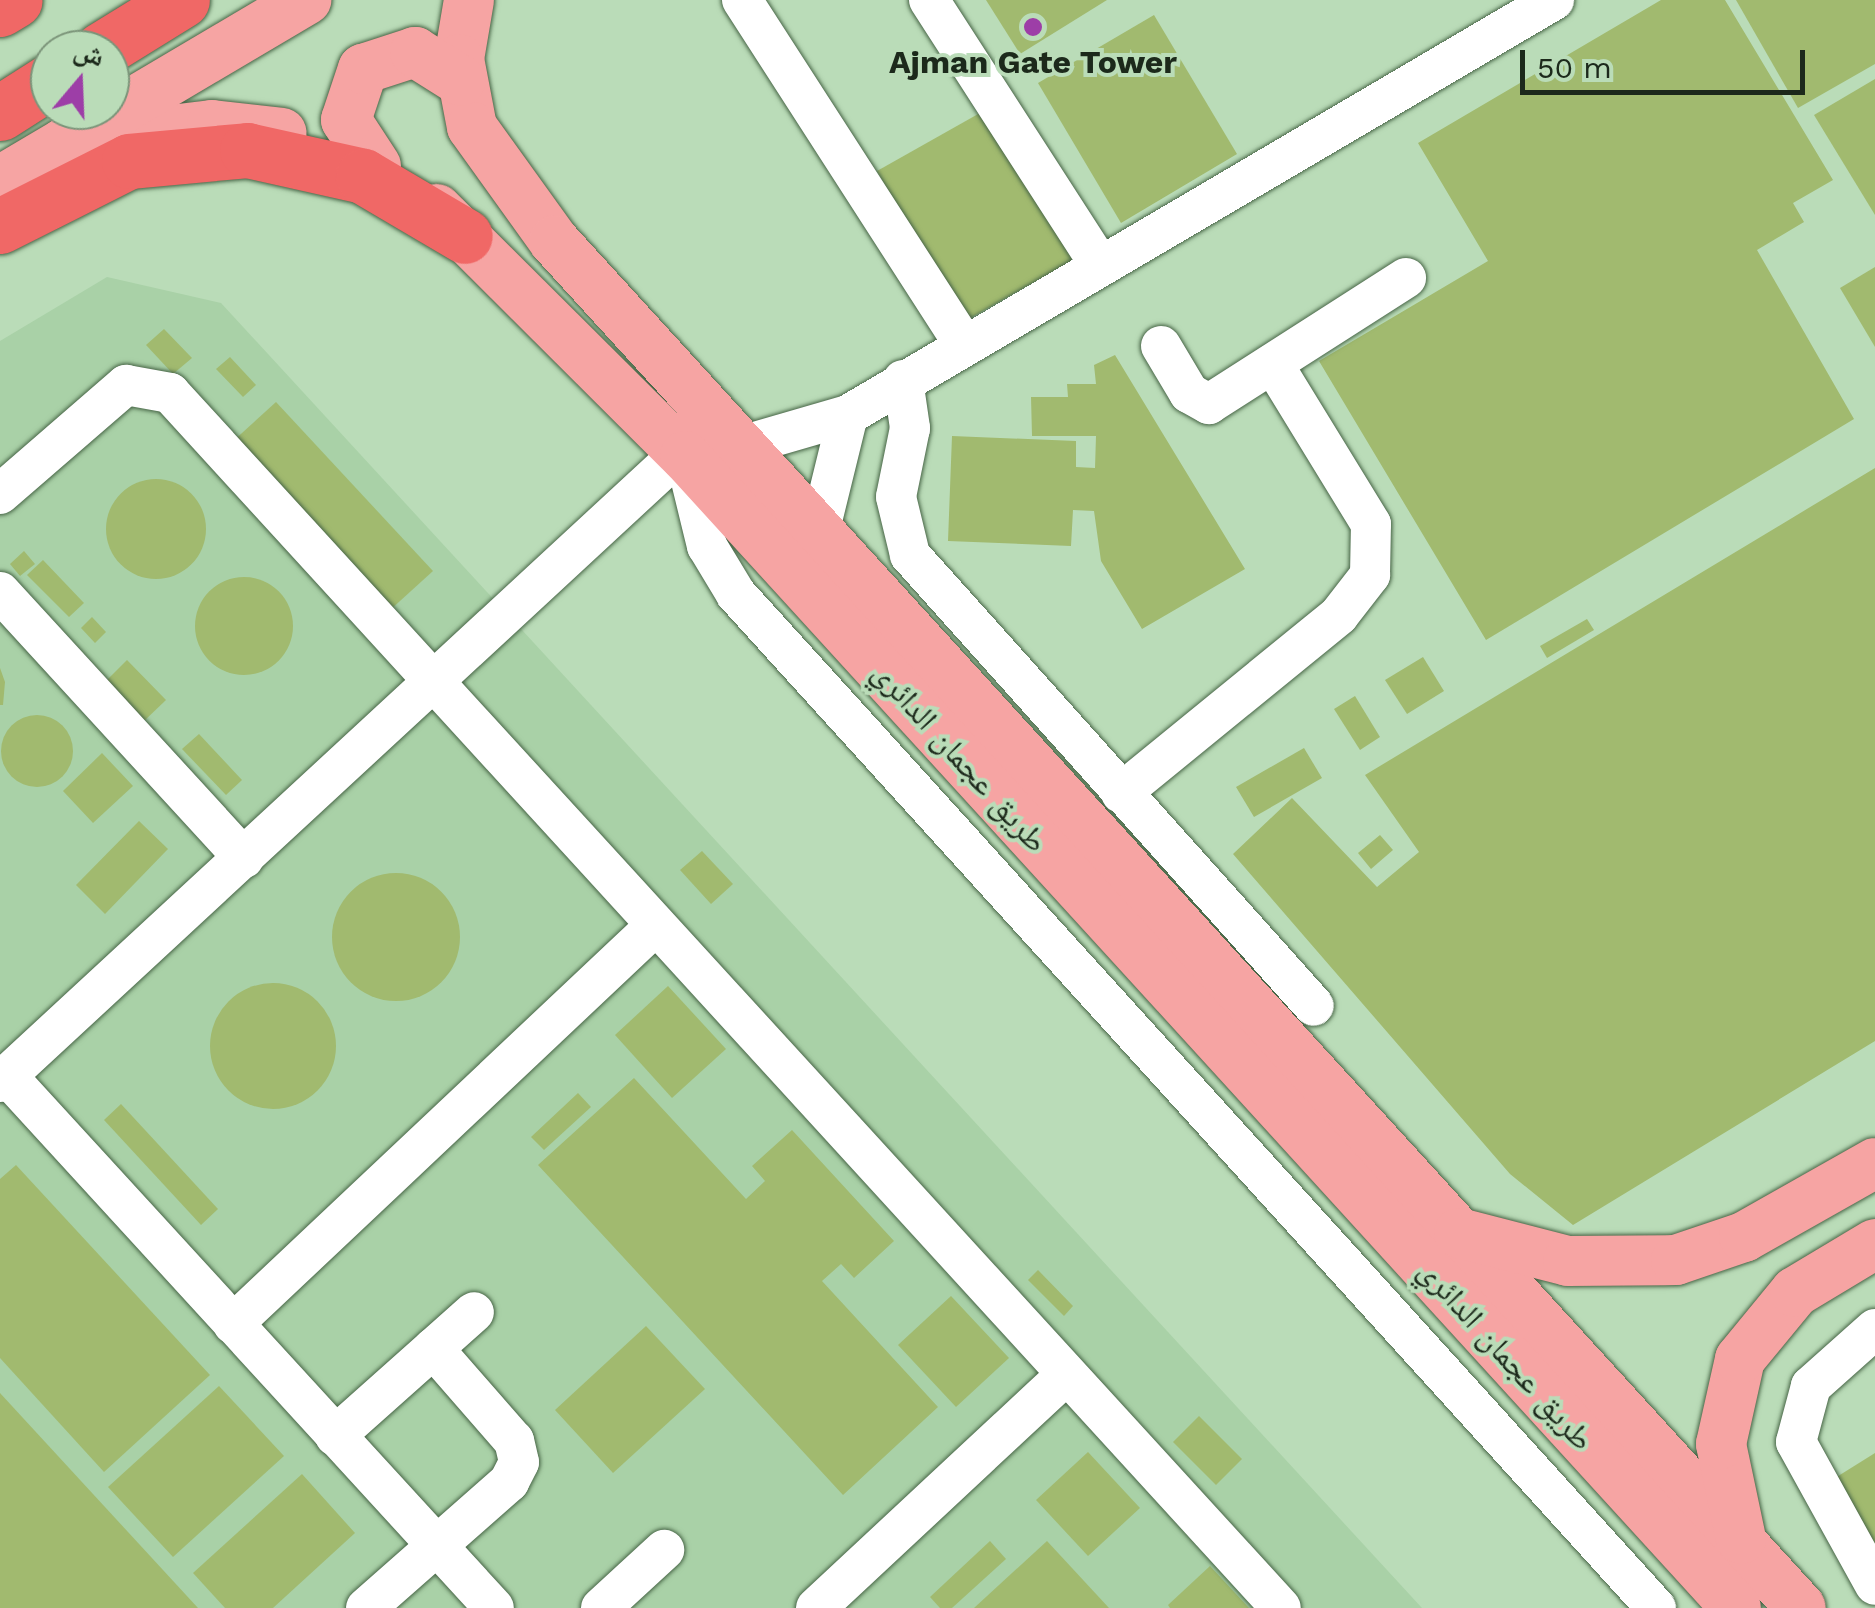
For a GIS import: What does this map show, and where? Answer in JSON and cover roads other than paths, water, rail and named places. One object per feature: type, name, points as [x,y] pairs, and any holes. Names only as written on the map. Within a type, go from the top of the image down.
[{"type":"highway","points":[[0,9],[15,0]]},
{"type":"highway","points":[[130,32],[182,0]]},
{"type":"highway","points":[[0,112],[30,94]]},
{"type":"highway","points":[[0,226],[129,161],[247,150],[363,176],[465,236]]},
{"type":"main road","points":[[0,182],[306,0]]},
{"type":"main road","name":"طريق عجمان الدائري","points":[[470,0],[460,70],[484,149],[554,241],[745,445],[1801,1608]]},
{"type":"main road","points":[[376,166],[346,120],[363,69],[415,52],[460,70],[499,0]]},
{"type":"main road","name":"طريق عجمان الدائري","points":[[64,144],[256,128],[376,166],[465,236],[683,454],[1736,1608]]},
{"type":"main road","points":[[1459,1233],[1568,1261],[1676,1260],[1744,1238],[1875,1162]]},
{"type":"main road","points":[[1742,1544],[1721,1444],[1740,1359],[1794,1292],[1875,1244]]},
{"type":"street","points":[[742,0],[962,342]]},
{"type":"street","points":[[929,0],[1099,264]]},
{"type":"street","points":[[745,445],[848,415],[962,342],[1554,0]]},
{"type":"street","points":[[1161,346],[1190,393],[1209,404],[1406,278]]},
{"type":"street","points":[[1122,793],[1339,615],[1370,575],[1371,524],[1273,364]]},
{"type":"street","points":[[903,380],[910,428],[896,496],[910,555],[1314,1006]]},
{"type":"street","points":[[0,494],[116,391],[160,386],[1281,1608]]},
{"type":"street","points":[[820,529],[848,415]]},
{"type":"street","points":[[494,1608],[4,1079],[683,454],[707,546],[736,594],[1656,1608]]},
{"type":"street","points":[[0,592],[244,858]]},
{"type":"street","points":[[234,1324],[654,927]]},
{"type":"street","points":[[336,1436],[474,1312]]},
{"type":"street","points":[[1875,1328],[1810,1386],[1796,1442],[1875,1585]]},
{"type":"street","points":[[366,1608],[509,1482],[519,1462],[514,1440],[434,1348]]},
{"type":"street","points":[[816,1608],[1066,1374]]},
{"type":"street","points":[[601,1608],[664,1550]]},
{"type":"place","name":"Ajman Gate Tower","points":[[1033,27]]}]
